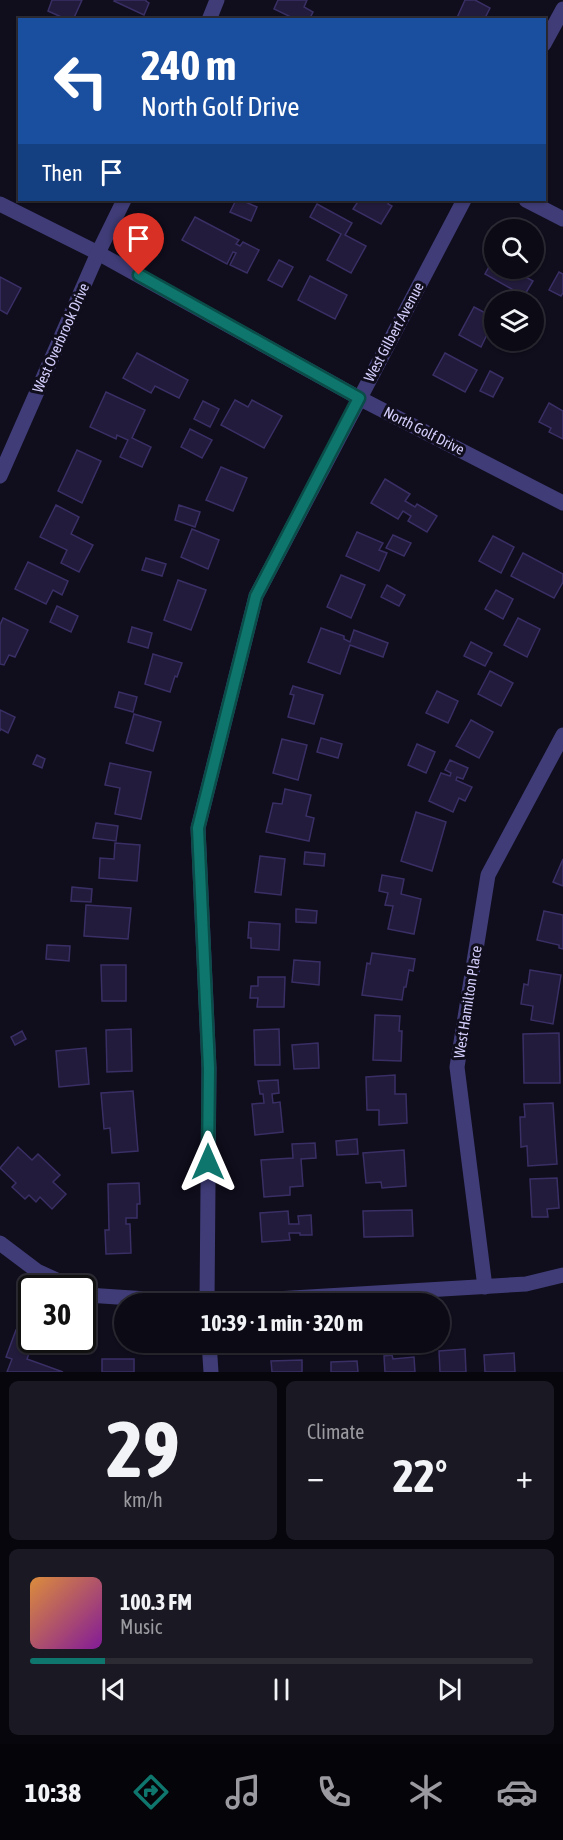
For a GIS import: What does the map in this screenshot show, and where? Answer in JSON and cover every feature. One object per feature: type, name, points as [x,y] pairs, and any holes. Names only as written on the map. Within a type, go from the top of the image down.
[{"type":"street","points":[[209,18],[216,0]]},
{"type":"street","points":[[546,40],[563,9]]},
{"type":"street","name":"West Overbrook Drive","points":[[0,476],[124,201]]},
{"type":"street","name":"West Gilbert Avenue","points":[[207,1293],[209,1068],[198,828],[256,596],[463,201]]},
{"type":"street","points":[[528,201],[563,219]]},
{"type":"street","name":"North Golf Drive","points":[[0,204],[99,253],[359,398],[563,503]]},
{"type":"street","name":"West Hamilton Place","points":[[485,1287],[457,1067],[488,875],[563,735]]},
{"type":"street","points":[[0,1243],[46,1275]]},
{"type":"street","points":[[381,1293],[526,1284],[563,1275]]},
{"type":"street","points":[[96,1296],[114,1297]]},
{"type":"street","points":[[210,1353],[211,1372]]},
{"type":"building","points":[[52,0],[82,0],[74,18],[64,18],[48,11]]},
{"type":"building","points":[[115,0],[146,0],[149,3],[144,15]]},
{"type":"building","points":[[278,0],[307,0],[304,7],[313,12],[310,18],[293,18],[274,9]]},
{"type":"building","points":[[465,0],[475,0],[490,8],[485,18],[457,18]]},
{"type":"building","points":[[236,201],[243,201],[257,207],[251,221],[230,212]]},
{"type":"building","points":[[358,201],[390,201],[388,204],[392,206],[381,224],[353,209]]},
{"type":"building","points":[[317,204],[352,223],[345,235],[366,246],[351,273],[327,260],[341,234],[310,217]]},
{"type":"building","points":[[195,217],[239,240],[236,244],[240,246],[243,242],[259,250],[247,273],[230,265],[236,253],[233,252],[227,264],[182,240]]},
{"type":"building","points":[[279,260],[293,267],[282,287],[268,280]]},
{"type":"building","points":[[559,272],[563,274],[561,296],[549,290]]},
{"type":"building","points":[[310,276],[347,295],[335,319],[298,300]]},
{"type":"building","points":[[0,277],[21,288],[7,314],[0,310]]},
{"type":"building","points":[[494,279],[529,279],[533,281],[527,291],[515,291]]},
{"type":"building","points":[[474,307],[484,312],[484,341],[481,347],[459,335]]},
{"type":"building","points":[[137,353],[188,380],[179,398],[155,386],[151,393],[123,378]]},
{"type":"building","points":[[445,353],[477,370],[465,392],[433,375]]},
{"type":"building","points":[[490,371],[503,378],[493,397],[480,391]]},
{"type":"building","points":[[106,392],[145,410],[132,438],[151,447],[142,467],[120,457],[128,440],[117,435],[116,439],[90,427]]},
{"type":"building","points":[[235,400],[248,407],[252,400],[282,416],[264,448],[221,425]]},
{"type":"building","points":[[203,401],[219,409],[210,427],[194,419]]},
{"type":"building","points":[[549,403],[563,411],[563,439],[549,432],[551,428],[539,422]]},
{"type":"building","points":[[190,429],[212,440],[202,458],[181,447]]},
{"type":"building","points":[[77,450],[101,461],[82,503],[58,491]]},
{"type":"building","points":[[221,467],[247,478],[233,511],[206,500]]},
{"type":"building","points":[[385,479],[410,494],[405,501],[415,507],[417,504],[437,516],[427,532],[408,521],[411,516],[403,511],[398,519],[371,503]]},
{"type":"building","points":[[56,505],[79,517],[71,534],[93,545],[79,572],[61,563],[67,550],[40,537]]},
{"type":"building","points":[[179,505],[200,512],[195,527],[175,520]]},
{"type":"building","points":[[192,529],[219,540],[208,569],[181,557]]},
{"type":"building","points":[[357,532],[383,543],[379,550],[387,553],[379,571],[346,556]]},
{"type":"building","points":[[393,535],[411,543],[404,556],[386,548]]},
{"type":"building","points":[[493,536],[514,547],[501,573],[479,561]]},
{"type":"building","points":[[523,553],[563,574],[563,582],[554,598],[511,576]]},
{"type":"building","points":[[146,558],[166,564],[162,576],[142,570]]},
{"type":"building","points":[[28,562],[68,581],[62,595],[53,590],[46,604],[15,589]]},
{"type":"building","points":[[341,575],[365,585],[351,618],[327,607]]},
{"type":"building","points":[[178,580],[206,590],[191,630],[164,620]]},
{"type":"building","points":[[387,585],[405,595],[399,606],[381,597]]},
{"type":"building","points":[[496,590],[513,599],[503,619],[485,609]]},
{"type":"building","points":[[57,606],[78,616],[71,632],[50,622]]},
{"type":"building","points":[[3,618],[28,630],[15,657],[9,655],[4,665],[0,664],[0,625]]},
{"type":"building","points":[[518,618],[540,629],[527,657],[504,645]]},
{"type":"building","points":[[132,627],[152,633],[148,648],[128,642]]},
{"type":"building","points":[[321,628],[344,636],[344,639],[350,642],[354,630],[388,643],[383,657],[350,645],[340,674],[308,662]]},
{"type":"building","points":[[471,642],[492,653],[485,666],[464,656]]},
{"type":"building","points":[[153,654],[182,663],[170,692],[145,684]]},
{"type":"building","points":[[490,671],[513,683],[501,706],[478,694]]},
{"type":"building","points":[[293,686],[323,695],[314,724],[288,717],[294,695],[290,694]]},
{"type":"building","points":[[437,691],[458,701],[448,723],[426,713]]},
{"type":"building","points":[[119,692],[137,697],[133,712],[115,707]]},
{"type":"building","points":[[0,710],[15,717],[8,733],[1,729],[0,731]]},
{"type":"building","points":[[134,714],[161,722],[153,751],[126,743]]},
{"type":"building","points":[[471,720],[493,732],[479,758],[456,746]]},
{"type":"building","points":[[321,738],[342,744],[338,758],[317,752]]},
{"type":"building","points":[[282,739],[307,745],[298,780],[273,773]]},
{"type":"building","points":[[417,744],[435,752],[426,773],[408,765]]},
{"type":"building","points":[[37,755],[45,759],[42,768],[33,764]]},
{"type":"building","points":[[450,760],[468,768],[463,779],[457,777],[456,780],[472,787],[465,801],[459,798],[453,812],[429,801],[441,773],[450,776],[451,773],[445,770]]},
{"type":"building","points":[[110,763],[151,772],[141,819],[115,814],[120,788],[105,785]]},
{"type":"building","points":[[285,789],[311,795],[306,816],[314,818],[309,841],[266,832],[273,803],[282,804]]},
{"type":"building","points":[[416,812],[446,822],[432,871],[401,861]]},
{"type":"building","points":[[96,823],[118,826],[116,841],[93,838]]},
{"type":"building","points":[[115,843],[140,845],[137,881],[99,878],[100,858],[114,859]]},
{"type":"building","points":[[305,852],[325,854],[324,866],[304,864]]},
{"type":"building","points":[[260,856],[285,859],[281,895],[255,892]]},
{"type":"building","points":[[563,859],[563,886],[553,882]]},
{"type":"building","points":[[382,875],[404,879],[401,894],[421,899],[414,934],[388,929],[393,906],[385,905],[388,893],[379,891]]},
{"type":"building","points":[[72,887],[92,889],[91,902],[71,901]]},
{"type":"building","points":[[86,905],[131,908],[128,939],[84,936]]},
{"type":"building","points":[[296,909],[317,911],[316,923],[296,922]]},
{"type":"building","points":[[544,911],[563,915],[563,949],[559,948],[559,945],[537,940]]},
{"type":"building","points":[[249,922],[280,924],[279,950],[251,948],[251,938],[248,938]]},
{"type":"building","points":[[47,945],[70,946],[69,961],[46,959]]},
{"type":"building","points":[[372,953],[415,959],[413,971],[409,970],[402,1000],[362,995],[367,963],[370,964]]},
{"type":"building","points":[[294,960],[320,962],[319,985],[292,982]]},
{"type":"building","points":[[101,965],[126,965],[126,1001],[102,1001]]},
{"type":"building","points":[[530,970],[561,975],[553,1024],[531,1020],[533,1006],[521,1004],[524,984],[528,985]]},
{"type":"building","points":[[258,977],[285,977],[284,1007],[257,1007],[258,998],[250,998],[251,986],[258,986]]},
{"type":"building","points":[[375,1015],[400,1016],[401,1061],[373,1060]]},
{"type":"building","points":[[131,1029],[132,1071],[107,1072],[106,1030]]},
{"type":"building","points":[[279,1029],[280,1065],[255,1065],[254,1030]]},
{"type":"building","points":[[22,1031],[26,1039],[15,1045],[11,1037]]},
{"type":"building","points":[[559,1033],[560,1083],[524,1083],[523,1034]]},
{"type":"building","points":[[318,1043],[319,1068],[294,1069],[292,1045]]},
{"type":"building","points":[[86,1048],[89,1084],[59,1087],[56,1051]]},
{"type":"building","points":[[395,1075],[395,1094],[406,1094],[407,1123],[379,1125],[379,1110],[367,1110],[366,1077]]},
{"type":"building","points":[[278,1080],[279,1093],[272,1094],[273,1103],[280,1102],[283,1132],[255,1135],[252,1104],[264,1103],[258,1081]]},
{"type":"building","points":[[133,1091],[138,1151],[112,1153],[110,1128],[104,1129],[101,1093]]},
{"type":"building","points":[[553,1103],[557,1164],[528,1166],[527,1146],[521,1147],[520,1117],[525,1117],[524,1104]]},
{"type":"building","points":[[357,1139],[358,1154],[337,1155],[336,1141]]},
{"type":"building","points":[[315,1143],[316,1158],[301,1159],[303,1186],[290,1187],[290,1195],[264,1197],[261,1160],[293,1158],[292,1144]]},
{"type":"building","points":[[18,1147],[32,1160],[38,1154],[60,1175],[53,1182],[66,1194],[52,1209],[40,1197],[36,1202],[29,1195],[25,1199],[12,1187],[16,1183],[0,1168]]},
{"type":"building","points":[[404,1150],[406,1186],[382,1188],[381,1182],[366,1183],[363,1153]]},
{"type":"building","points":[[557,1178],[559,1208],[547,1209],[548,1217],[532,1217],[530,1179]]},
{"type":"building","points":[[139,1183],[140,1204],[137,1204],[137,1218],[126,1218],[126,1224],[130,1224],[131,1253],[106,1254],[105,1230],[109,1230],[108,1184]]},
{"type":"building","points":[[412,1210],[413,1236],[364,1237],[363,1211]]},
{"type":"building","points":[[288,1211],[289,1224],[299,1224],[298,1216],[311,1215],[312,1235],[289,1233],[290,1240],[262,1242],[260,1213]]},
{"type":"building","points":[[16,1330],[18,1331],[18,1353],[29,1353],[27,1359],[63,1372],[7,1372],[12,1359],[6,1357]]},
{"type":"building","points":[[465,1349],[466,1372],[440,1372],[439,1353],[450,1353],[450,1350]]},
{"type":"building","points":[[514,1353],[515,1372],[485,1372],[484,1355]]},
{"type":"building","points":[[392,1355],[393,1359],[414,1357],[415,1372],[385,1372],[384,1356]]},
{"type":"building","points":[[102,1359],[134,1359],[134,1372],[102,1372]]},
{"type":"building","points":[[302,1360],[302,1372],[272,1372],[271,1361]]},
{"type":"building","points":[[357,1361],[358,1372],[331,1372],[331,1362]]},
{"type":"route","points":[[139,275],[359,398],[256,596],[198,828],[209,1068],[208,1162]]}]
